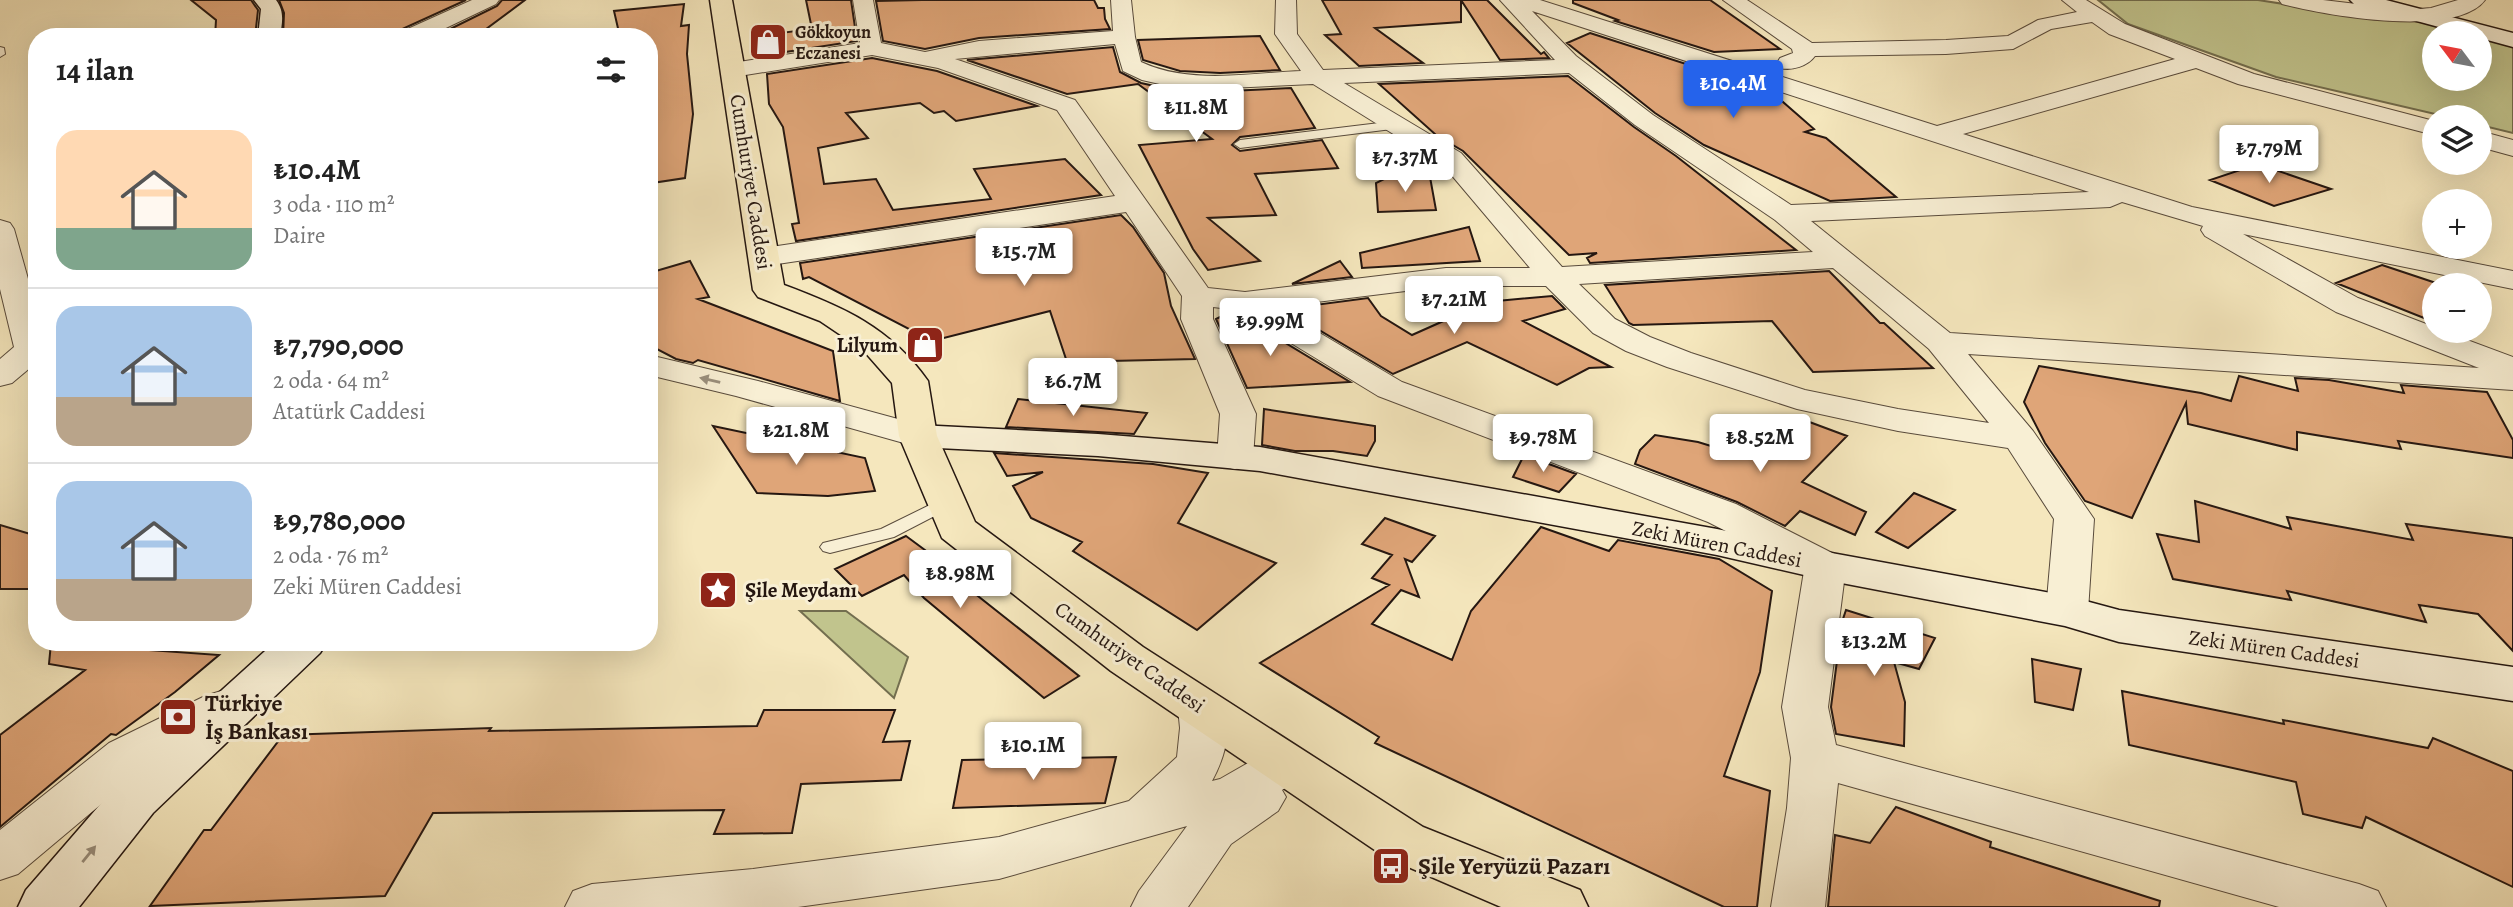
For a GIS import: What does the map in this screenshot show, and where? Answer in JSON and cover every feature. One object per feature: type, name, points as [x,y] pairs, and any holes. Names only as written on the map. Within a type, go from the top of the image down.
[{"type":"main road","name":"Cumhuriyet Caddesi","points":[[721,0],[769,289],[832,314],[875,343],[910,381],[918,436],[957,529],[1127,659],[1404,842],[1560,907]]},
{"type":"street","points":[[265,0],[272,9],[270,28]]},
{"type":"street","points":[[428,28],[489,0]]},
{"type":"street","points":[[863,0],[872,48]]},
{"type":"street","points":[[1121,0],[1124,37],[1131,66],[1150,75],[1186,83],[1574,66]]},
{"type":"street","points":[[1286,0],[1286,34],[1316,76],[1452,159],[1554,277],[1604,327],[1637,344],[1679,360],[1797,399],[1898,420],[2020,439]]},
{"type":"street","points":[[1510,0],[1574,66],[1644,120],[1785,215],[1941,342],[2020,439],[2074,519],[2067,611]]},
{"type":"street","points":[[1519,0],[2186,214],[2513,280]]},
{"type":"street","points":[[1733,0],[1803,46],[1804,56],[1757,77]]},
{"type":"street","points":[[2072,0],[2117,29],[2246,79],[2422,125]]},
{"type":"street","points":[[2289,0],[2371,13],[2420,16],[2455,11],[2475,0]]},
{"type":"street","points":[[2361,0],[2513,40]]},
{"type":"street","points":[[1803,50],[1946,47],[2013,42],[2045,24],[2096,15]]},
{"type":"street","points":[[922,58],[979,48],[1124,37]]},
{"type":"street","points":[[733,70],[872,48],[966,69],[1066,105],[1198,296],[1197,319],[1238,414],[1235,458]]},
{"type":"street","points":[[1936,134],[2197,60]]},
{"type":"street","points":[[2492,142],[2513,148]]},
{"type":"street","points":[[1785,215],[2136,198]]},
{"type":"street","points":[[764,257],[1134,202]]},
{"type":"street","points":[[2186,214],[2347,305],[2513,369]]},
{"type":"street","points":[[0,229],[28,338]]},
{"type":"street","points":[[1198,296],[1245,301],[1446,277],[1554,277],[1839,259]]},
{"type":"street","points":[[1245,301],[1390,390],[1722,513],[1826,566],[1805,706],[1815,758],[1812,808],[1798,907]]},
{"type":"street","points":[[1941,342],[2513,380]]},
{"type":"street","points":[[0,376],[28,353]]},
{"type":"street","points":[[658,367],[746,388],[918,436]]},
{"type":"street","name":"Zeki Müren Caddesi","points":[[918,436],[1098,445],[1260,459],[1717,542],[1826,566],[2067,611],[2119,626],[2513,684]]},
{"type":"street","points":[[46,907],[135,799],[294,651]]},
{"type":"street","points":[[0,859],[126,756],[247,695]]},
{"type":"street","points":[[1142,817],[1194,775],[1206,733],[1201,708]]},
{"type":"street","points":[[1815,758],[2359,907]]},
{"type":"street","points":[[593,907],[753,891],[999,858],[1142,817],[1233,796],[1286,764]]},
{"type":"street","points":[[1158,907],[1213,831],[1262,796],[1286,764]]},
{"type":"lane","points":[[1240,144],[1396,125]]},
{"type":"lane","points":[[830,547],[887,533],[946,503]]},
{"type":"green space","points":[[2098,0],[2258,0],[2381,19],[2435,21],[2422,21],[2422,91],[2492,91],[2492,36],[2513,42],[2513,133],[2492,128],[2492,105],[2422,105],[2422,111],[2276,77],[2128,24]]},
{"type":"green space","points":[[800,611],[846,611],[908,657],[894,698]]},
{"type":"building","points":[[191,0],[251,0],[258,10],[256,28],[216,28],[216,20]]},
{"type":"building","points":[[279,0],[466,0],[404,28],[283,28],[284,13]]},
{"type":"building","points":[[502,0],[525,0],[487,28],[452,28],[497,6]]},
{"type":"building","points":[[806,0],[851,0],[857,41],[766,55],[765,35],[812,29]]},
{"type":"building","points":[[1094,0],[1098,8],[1104,8],[1110,29],[979,38],[925,49],[883,41],[876,1]]},
{"type":"building","points":[[1322,0],[1461,0],[1461,22],[1375,28],[1423,63],[1359,66],[1325,35],[1341,34]]},
{"type":"building","points":[[1461,0],[1487,0],[1541,54],[1544,52],[1549,58],[1500,60]]},
{"type":"building","points":[[1573,0],[1710,0],[1780,49],[1714,52],[1615,21],[1618,20],[1573,3]]},
{"type":"building","points":[[684,4],[681,26],[689,25],[687,54],[693,114],[685,178],[658,182],[658,28],[618,28],[614,11]]},
{"type":"building","points":[[1590,33],[1776,93],[1775,95],[1814,129],[1805,132],[1826,138],[1896,197],[1830,201],[1704,145],[1655,113],[1567,43]]},
{"type":"building","points":[[1260,36],[1280,70],[1220,73],[1180,71],[1143,60],[1138,40]]},
{"type":"building","points":[[1113,47],[1120,72],[1141,83],[1186,93],[1291,88],[1315,128],[1240,137],[1232,145],[1240,151],[1322,140],[1338,168],[1255,174],[1276,215],[1208,218],[1260,261],[1208,270],[1193,249],[1139,145],[1212,139],[1138,84],[1067,94],[967,60]]},
{"type":"building","points":[[872,58],[937,71],[1037,106],[956,121],[944,111],[934,113],[920,103],[846,113],[868,138],[818,148],[824,184],[876,179],[893,210],[991,199],[974,169],[1065,159],[1101,195],[796,241],[792,224],[799,223],[783,127],[769,104],[767,74]]},
{"type":"building","points":[[1568,76],[1796,250],[1590,263],[1587,258],[1597,253],[1569,255],[1463,151],[1436,135],[1379,84]]},
{"type":"building","points":[[2258,164],[2331,189],[2274,206],[2210,180]]},
{"type":"building","points":[[1392,175],[1430,177],[1436,210],[1378,212],[1376,183]]},
{"type":"building","points":[[1121,215],[1133,227],[1164,273],[1171,306],[1195,359],[1067,362],[1050,311],[932,341],[809,277],[803,279],[800,263]]},
{"type":"building","points":[[1469,227],[1480,261],[1362,268],[1360,253]]},
{"type":"building","points":[[690,261],[709,297],[698,299],[833,351],[840,401],[698,360],[693,363],[676,359],[658,350],[658,270]]},
{"type":"building","points":[[1340,261],[1352,277],[1292,284]]},
{"type":"building","points":[[2382,265],[2422,278],[2422,317],[2336,283]]},
{"type":"building","points":[[1829,271],[1880,323],[1884,323],[1933,368],[1813,372],[1772,321],[1633,325],[1629,323],[1605,285]]},
{"type":"building","points":[[1552,296],[1565,309],[1523,321],[1611,367],[1589,368],[1557,385],[1467,342],[1393,374],[1284,309],[1368,298],[1381,316],[1412,335],[1486,302]]},
{"type":"building","points":[[1231,312],[1350,382],[1247,388],[1216,319],[1222,316],[1233,327],[1226,314]]},
{"type":"building","points":[[2039,366],[2201,393],[2231,401],[2239,376],[2298,391],[2295,378],[2329,380],[2404,393],[2401,385],[2487,392],[2513,440],[2513,458],[2398,441],[2401,449],[2297,432],[2297,450],[2188,424],[2186,403],[2132,518],[2085,501],[2045,443],[2024,402]]},
{"type":"building","points":[[1018,399],[1147,413],[1134,434],[1006,427]]},
{"type":"building","points":[[1264,409],[1375,426],[1375,441],[1367,456],[1333,451],[1295,451],[1262,445]]},
{"type":"building","points":[[1796,417],[1847,436],[1802,482],[1866,512],[1855,535],[1800,511],[1785,526],[1737,502],[1635,464],[1640,450],[1655,435],[1698,442],[1763,462],[1777,431]]},
{"type":"building","points":[[713,426],[865,458],[875,491],[828,496],[757,493]]},
{"type":"building","points":[[994,453],[1153,464],[1208,473],[1178,523],[1276,563],[1197,630],[1073,551],[1082,542],[1031,518],[1013,486],[1043,472],[1007,476]]},
{"type":"building","points":[[1524,455],[1576,474],[1559,492],[1513,477]]},
{"type":"building","points":[[1914,493],[1955,510],[1908,548],[1876,532]]},
{"type":"building","points":[[2195,501],[2291,529],[2287,517],[2413,540],[2406,524],[2513,538],[2513,651],[2478,614],[2419,605],[2426,622],[2287,591],[2291,600],[2173,579],[2157,534],[2199,542]]},
{"type":"building","points":[[1385,518],[1435,536],[1412,562],[1405,559],[1419,597],[1401,590],[1372,624],[1452,660],[1471,611],[1541,527],[1609,551],[1618,540],[1719,559],[1772,591],[1760,672],[1724,776],[1770,791],[1757,907],[1724,907],[1375,743],[1379,737],[1260,663],[1389,585],[1372,578],[1392,555],[1362,544]]},
{"type":"building","points":[[0,525],[28,533],[28,589],[0,589]]},
{"type":"building","points":[[906,536],[964,579],[959,581],[1079,676],[1044,698],[924,598],[904,575],[862,596],[835,569]]},
{"type":"building","points":[[1846,610],[1935,638],[1919,669],[1894,662],[1905,702],[1904,746],[1836,734],[1831,707],[1842,622]]},
{"type":"building","points":[[50,651],[163,651],[219,655],[175,692],[116,735],[111,734],[0,827],[0,735],[85,670],[49,664]]},
{"type":"building","points":[[2032,659],[2081,669],[2073,710],[2035,702]]},
{"type":"building","points":[[2122,691],[2284,724],[2283,720],[2428,748],[2433,738],[2513,771],[2513,887],[2366,817],[2362,828],[2303,814],[2296,782],[2129,745]]},
{"type":"building","points":[[764,710],[895,710],[883,742],[910,741],[901,780],[801,784],[792,833],[714,834],[724,810],[433,813],[385,896],[150,906],[204,830],[211,830],[283,735],[491,728],[489,731],[757,726]]},
{"type":"building","points":[[1116,757],[1105,803],[953,808],[962,760]]},
{"type":"building","points":[[1896,807],[1991,842],[1990,847],[2160,901],[2159,907],[1828,907],[1835,835],[1870,843]]},
{"type":"place","name":"Gökkoyun Eczanesi","points":[[768,42]]},
{"type":"place","name":"Lilyum","points":[[925,345]]},
{"type":"place","name":"Şile Meydanı","points":[[718,590]]},
{"type":"place","name":"Türkiye İş Bankası","points":[[178,717]]},
{"type":"place","name":"Şile Yeryüzü Pazarı","points":[[1391,866]]}]
